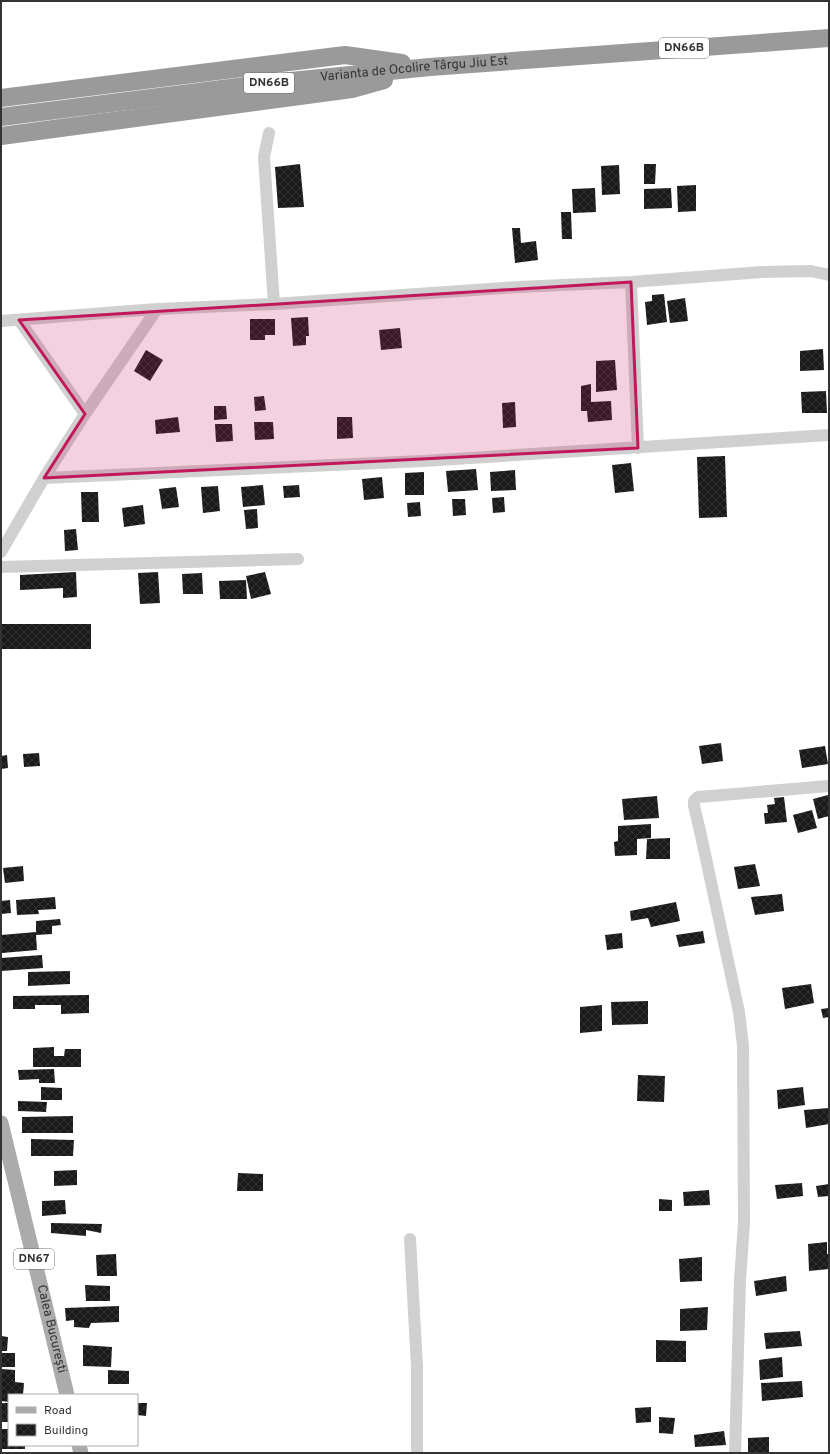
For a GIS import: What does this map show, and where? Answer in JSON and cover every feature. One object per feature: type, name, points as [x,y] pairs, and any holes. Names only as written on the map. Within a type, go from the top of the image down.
[{"type":"highway","name":"Varianta de Ocolire Târgu Jiu Est","points":[[1,117],[261,84],[430,67],[829,38]]},
{"type":"highway","points":[[1,98],[345,55],[430,67]]},
{"type":"highway","points":[[1,136],[352,89],[430,67]]},
{"type":"main road","name":"Calea București","points":[[1,1123],[67,1394]]},
{"type":"street","points":[[269,133],[264,157],[274,304]]},
{"type":"street","points":[[1,321],[157,309],[274,304],[518,287],[631,282],[791,271],[810,271],[829,275]]},
{"type":"street","points":[[631,282],[638,448]]},
{"type":"street","points":[[1,552],[44,478],[85,414],[157,309]]},
{"type":"street","points":[[19,320],[85,414]]},
{"type":"street","points":[[44,478],[423,461],[829,435]]},
{"type":"street","points":[[1,567],[298,559]]},
{"type":"street","points":[[735,1453],[740,1280],[744,1224],[743,1046],[740,1012],[694,801],[698,797],[829,786]]},
{"type":"street","points":[[410,1239],[417,1367],[417,1453]]},
{"type":"highlighted area","points":[[631,282],[638,448],[44,478],[85,414],[19,320]]},
{"type":"building","points":[[300,164],[304,207],[278,208],[275,167]]},
{"type":"building","points":[[644,164],[656,164],[655,184],[644,184]]},
{"type":"building","points":[[619,165],[620,194],[602,195],[601,166]]},
{"type":"building","points":[[696,185],[696,211],[678,212],[677,186]]},
{"type":"building","points":[[595,188],[596,212],[573,213],[572,189]]},
{"type":"building","points":[[671,188],[672,208],[644,209],[644,189]]},
{"type":"building","points":[[561,212],[571,212],[572,239],[562,239]]},
{"type":"building","points":[[512,228],[520,228],[521,243],[536,241],[538,260],[515,263]]},
{"type":"building","points":[[664,294],[667,322],[647,325],[645,302],[652,301],[652,295]]},
{"type":"building","points":[[685,298],[688,321],[670,323],[667,301]]},
{"type":"building","points":[[308,317],[309,336],[306,336],[306,345],[293,346],[291,318]]},
{"type":"building","points":[[250,319],[275,319],[275,335],[265,335],[265,340],[250,340]]},
{"type":"building","points":[[400,328],[402,348],[381,350],[379,330]]},
{"type":"building","points":[[823,349],[824,370],[800,371],[800,351]]},
{"type":"building","points":[[146,350],[163,360],[150,381],[134,371]]},
{"type":"building","points":[[615,360],[617,390],[596,392],[596,361]]},
{"type":"building","points":[[591,384],[591,402],[611,401],[612,420],[588,422],[587,411],[581,411],[581,386]]},
{"type":"building","points":[[826,391],[827,413],[802,413],[801,392]]},
{"type":"building","points":[[264,396],[266,410],[255,411],[254,397]]},
{"type":"building","points":[[515,402],[516,427],[503,428],[502,403]]},
{"type":"building","points":[[214,406],[226,406],[227,419],[214,420]]},
{"type":"building","points":[[178,417],[180,432],[156,434],[155,420]]},
{"type":"building","points":[[337,417],[352,417],[353,438],[337,439]]},
{"type":"building","points":[[254,422],[273,422],[274,439],[255,440]]},
{"type":"building","points":[[215,424],[232,424],[233,441],[216,442]]},
{"type":"building","points":[[725,456],[727,517],[699,518],[697,457]]},
{"type":"building","points":[[631,463],[634,491],[615,493],[612,465]]},
{"type":"building","points":[[476,469],[478,490],[448,492],[446,471]]},
{"type":"building","points":[[515,470],[516,490],[491,491],[490,472]]},
{"type":"building","points":[[424,472],[424,495],[405,495],[405,473]]},
{"type":"building","points":[[382,477],[384,498],[364,500],[362,479]]},
{"type":"building","points":[[263,485],[265,505],[243,507],[241,487]]},
{"type":"building","points":[[299,485],[300,497],[284,498],[283,486]]},
{"type":"building","points":[[218,486],[220,511],[203,513],[201,487]]},
{"type":"building","points":[[176,487],[179,507],[162,509],[159,489]]},
{"type":"building","points":[[81,492],[98,492],[99,522],[82,522]]},
{"type":"building","points":[[504,497],[505,512],[493,513],[492,498]]},
{"type":"building","points":[[452,499],[465,499],[466,515],[453,516]]},
{"type":"building","points":[[420,502],[421,516],[408,517],[407,503]]},
{"type":"building","points":[[143,505],[145,524],[124,527],[122,508]]},
{"type":"building","points":[[257,509],[258,528],[246,529],[244,510]]},
{"type":"building","points":[[76,529],[78,550],[65,551],[64,530]]},
{"type":"building","points":[[76,572],[77,597],[63,598],[63,588],[20,590],[20,575]]},
{"type":"building","points":[[158,572],[160,603],[140,604],[138,573]]},
{"type":"building","points":[[265,572],[271,594],[251,599],[246,576]]},
{"type":"building","points":[[202,573],[203,594],[183,594],[182,574]]},
{"type":"building","points":[[246,580],[247,599],[220,599],[219,581]]},
{"type":"building","points":[[1,624],[91,624],[91,649],[1,649]]},
{"type":"building","points":[[721,743],[723,761],[702,764],[699,746]]},
{"type":"building","points":[[825,746],[828,764],[802,768],[799,750]]},
{"type":"building","points":[[39,753],[40,766],[24,767],[23,754]]},
{"type":"building","points":[[7,755],[8,768],[1,769],[1,756]]},
{"type":"building","points":[[828,795],[829,816],[818,819],[813,799]]},
{"type":"building","points":[[657,796],[659,818],[624,820],[622,799]]},
{"type":"building","points":[[784,797],[787,822],[765,824],[764,813],[768,813],[767,805],[775,804],[774,798]]},
{"type":"building","points":[[812,810],[817,828],[798,833],[793,815]]},
{"type":"building","points":[[651,824],[651,838],[637,839],[637,855],[615,856],[614,842],[618,841],[618,826]]},
{"type":"building","points":[[670,838],[670,859],[646,859],[647,839]]},
{"type":"building","points":[[755,864],[760,886],[738,889],[734,867]]},
{"type":"building","points":[[23,866],[24,881],[5,883],[3,868]]},
{"type":"building","points":[[782,894],[784,911],[755,915],[751,897]]},
{"type":"building","points":[[55,897],[56,909],[38,910],[39,914],[17,915],[16,900]]},
{"type":"building","points":[[10,900],[11,913],[1,914],[1,901]]},
{"type":"building","points":[[676,902],[680,921],[651,927],[648,918],[631,921],[630,911]]},
{"type":"building","points":[[60,919],[61,925],[52,926],[52,934],[36,935],[37,950],[2,953],[1,935],[36,932],[36,921]]},
{"type":"building","points":[[703,931],[705,943],[679,947],[676,935]]},
{"type":"building","points":[[622,933],[623,948],[607,950],[605,935]]},
{"type":"building","points":[[42,955],[43,968],[1,971],[1,958]]},
{"type":"building","points":[[70,971],[70,984],[28,986],[28,972]]},
{"type":"building","points":[[811,984],[814,1003],[785,1009],[782,988]]},
{"type":"building","points":[[89,995],[89,1013],[61,1014],[61,1005],[35,1005],[35,1009],[13,1009],[13,996]]},
{"type":"building","points":[[648,1001],[648,1024],[612,1025],[611,1002]]},
{"type":"building","points":[[602,1005],[602,1031],[580,1033],[580,1007]]},
{"type":"building","points":[[829,1008],[829,1017],[823,1018],[821,1009]]},
{"type":"building","points":[[54,1047],[54,1056],[64,1056],[65,1049],[81,1049],[81,1067],[33,1067],[33,1048]]},
{"type":"building","points":[[54,1069],[55,1083],[39,1083],[39,1079],[19,1080],[18,1070]]},
{"type":"building","points":[[638,1075],[665,1076],[664,1102],[637,1101]]},
{"type":"building","points":[[41,1087],[62,1088],[62,1100],[41,1100]]},
{"type":"building","points":[[803,1087],[805,1105],[778,1109],[777,1090]]},
{"type":"building","points":[[18,1101],[47,1102],[46,1112],[18,1111]]},
{"type":"building","points":[[829,1108],[829,1124],[806,1128],[804,1110]]},
{"type":"building","points":[[73,1116],[73,1133],[22,1133],[22,1117]]},
{"type":"building","points":[[31,1139],[74,1140],[73,1156],[31,1156]]},
{"type":"building","points":[[77,1170],[77,1185],[54,1186],[54,1171]]},
{"type":"building","points":[[238,1173],[263,1174],[263,1191],[237,1191]]},
{"type":"building","points":[[802,1183],[803,1196],[777,1199],[775,1185]]},
{"type":"building","points":[[829,1184],[829,1196],[818,1197],[816,1186]]},
{"type":"building","points":[[709,1190],[710,1205],[684,1206],[683,1192]]},
{"type":"building","points":[[659,1199],[672,1200],[672,1211],[659,1211]]},
{"type":"building","points":[[65,1200],[66,1214],[42,1216],[42,1201]]},
{"type":"building","points":[[51,1223],[102,1224],[101,1233],[86,1230],[86,1236],[51,1233]]},
{"type":"building","points":[[827,1242],[829,1269],[809,1271],[808,1244]]},
{"type":"building","points":[[116,1254],[117,1276],[97,1276],[96,1255]]},
{"type":"building","points":[[702,1257],[702,1281],[680,1282],[679,1259]]},
{"type":"building","points":[[786,1276],[787,1291],[756,1296],[754,1281]]},
{"type":"building","points":[[85,1285],[110,1286],[110,1301],[86,1301]]},
{"type":"building","points":[[119,1306],[119,1322],[91,1323],[89,1328],[74,1327],[74,1320],[66,1321],[65,1308]]},
{"type":"building","points":[[708,1307],[707,1330],[680,1331],[680,1309]]},
{"type":"building","points":[[800,1331],[802,1346],[766,1349],[764,1333]]},
{"type":"building","points":[[1,1336],[8,1337],[7,1351],[1,1351]]},
{"type":"building","points":[[656,1340],[686,1341],[686,1362],[656,1362]]},
{"type":"building","points":[[83,1345],[112,1347],[111,1367],[83,1366]]},
{"type":"building","points":[[1,1353],[15,1353],[15,1367],[1,1367]]},
{"type":"building","points":[[782,1357],[783,1377],[760,1380],[759,1360]]},
{"type":"building","points":[[1,1369],[15,1370],[15,1382],[24,1383],[23,1394],[8,1394],[8,1402],[1,1401]]},
{"type":"building","points":[[108,1370],[129,1371],[129,1384],[108,1384]]},
{"type":"building","points":[[802,1381],[803,1397],[762,1401],[761,1383]]},
{"type":"building","points":[[1,1403],[8,1403],[8,1422],[1,1422]]},
{"type":"building","points":[[138,1403],[147,1403],[146,1416],[138,1415]]},
{"type":"building","points":[[651,1407],[651,1422],[636,1423],[635,1408]]},
{"type":"building","points":[[659,1417],[675,1418],[673,1434],[659,1433]]},
{"type":"building","points":[[1,1429],[8,1429],[8,1446],[25,1446],[25,1449],[2,1449]]},
{"type":"building","points":[[724,1431],[726,1445],[695,1447],[694,1435]]},
{"type":"building","points":[[769,1437],[769,1453],[748,1453],[748,1438]]}]
